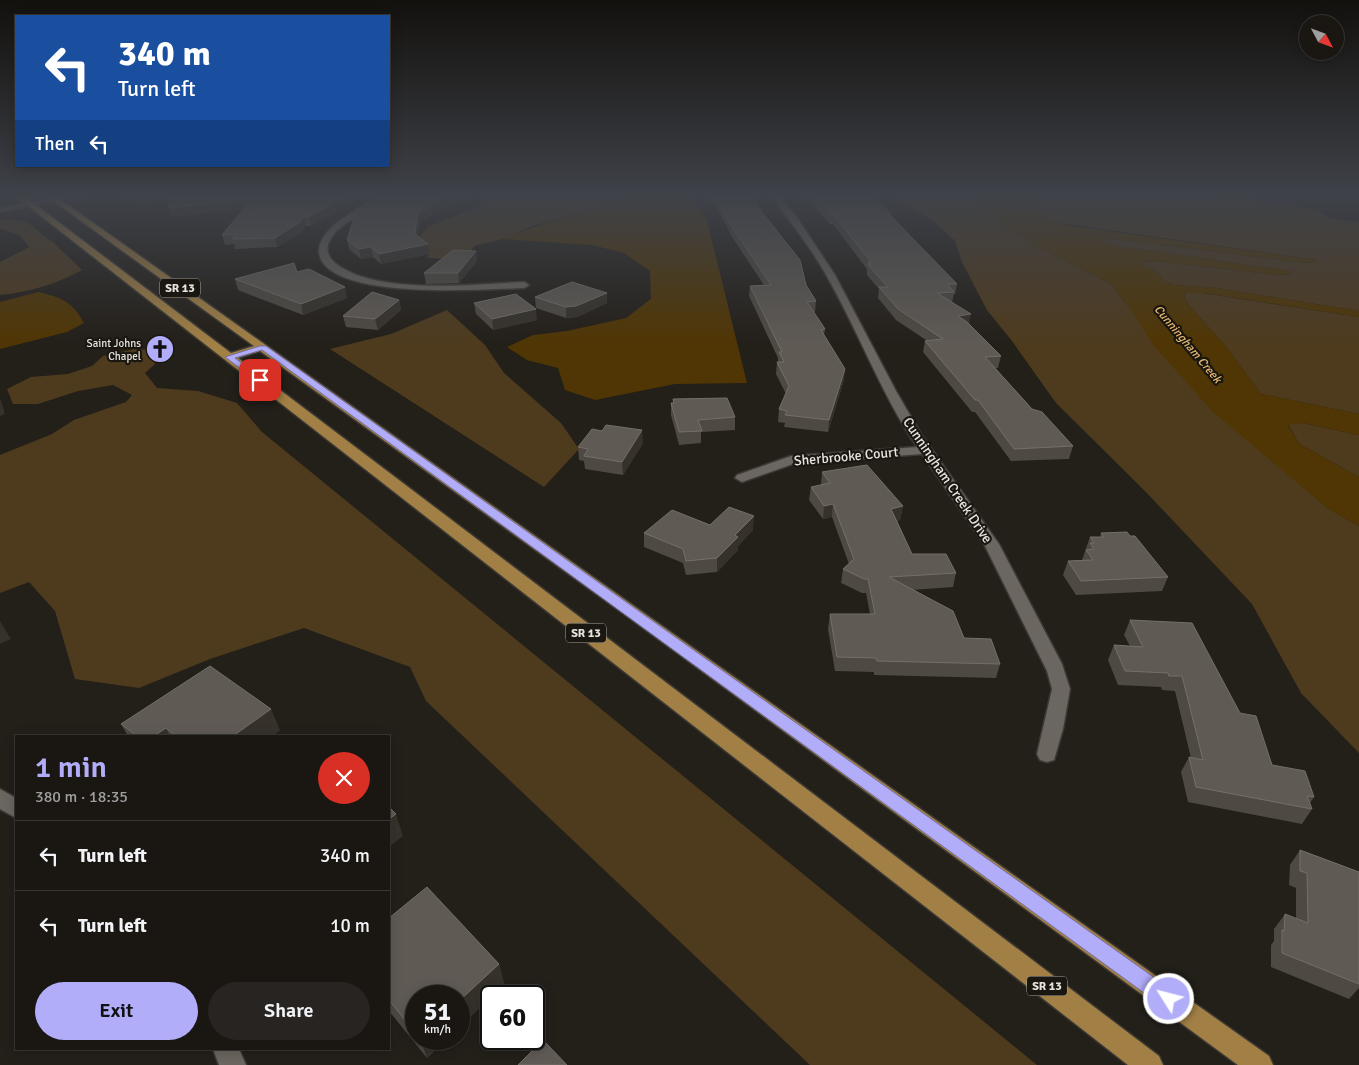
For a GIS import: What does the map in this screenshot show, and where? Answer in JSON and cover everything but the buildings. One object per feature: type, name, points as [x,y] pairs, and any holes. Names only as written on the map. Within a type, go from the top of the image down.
[{"type":"main road","name":"SR 13","points":[[83,245],[1150,1065]]},
{"type":"main road","name":"SR 13","points":[[119,245],[1252,1062]]},
{"type":"main road","points":[[229,357],[263,347]]},
{"type":"street","points":[[324,245],[324,255],[335,268],[361,279],[400,286],[428,288],[524,285]]},
{"type":"street","name":"Cunningham Creek Drive","points":[[813,245],[827,266],[877,369],[924,450],[983,530],[1009,574],[1061,685],[1047,754]]},
{"type":"street","name":"Sherbrooke Court","points":[[742,478],[791,460],[924,450]]},
{"type":"street","points":[[0,798],[15,808]]},
{"type":"street","points":[[226,1050],[233,1065]]},
{"type":"shaded area","points":[[27,245],[56,245],[82,270],[42,287],[0,295],[0,262],[29,247]]},
{"type":"shaded area","points":[[419,245],[479,245],[474,246],[470,253],[450,259],[427,258],[429,254]]},
{"type":"shaded area","points":[[956,245],[1036,245],[1110,283],[1129,307],[1326,507],[1359,526],[1359,753],[1301,693],[1252,604],[1144,490],[1056,403],[1012,341],[987,310],[962,262]]},
{"type":"shaded area","points":[[1110,245],[1158,245],[1296,262],[1314,263],[1317,260],[1210,245],[1359,245],[1359,311],[1217,288],[1174,285],[1163,281],[1156,272],[1138,263],[1155,261],[1277,275],[1292,274],[1290,271]]},
{"type":"shaded area","points":[[1184,293],[1202,293],[1359,317],[1359,414],[1261,394],[1225,346],[1187,303]]},
{"type":"shaded area","points":[[447,310],[485,345],[504,373],[561,423],[579,449],[544,487],[330,349],[391,334]]},
{"type":"shaded area","points":[[134,349],[152,350],[155,364],[145,373],[157,388],[198,391],[237,403],[262,432],[1037,1065],[810,1065],[426,701],[410,667],[304,628],[210,659],[139,688],[75,679],[55,611],[29,582],[0,593],[0,455],[52,434],[74,420],[126,402],[132,395],[113,385],[78,391],[38,404],[13,404],[7,389],[31,377],[68,374],[92,366],[103,356]]},
{"type":"shaded area","points":[[1303,423],[1359,435],[1359,477],[1299,444],[1288,424]]},
{"type":"water","points":[[587,245],[713,245],[747,383],[675,384],[595,400],[565,390],[558,368],[527,360],[507,347],[533,335],[567,331],[626,318],[651,299],[650,271],[624,253]]},
{"type":"water","name":"Cunningham Creek","points":[[1036,245],[1110,245],[1290,271],[1293,274],[1277,275],[1155,261],[1139,263],[1156,272],[1163,281],[1174,285],[1217,288],[1359,311],[1359,317],[1203,293],[1184,293],[1187,303],[1225,346],[1261,394],[1359,414],[1359,435],[1303,423],[1288,425],[1299,444],[1359,477],[1359,526],[1326,507],[1213,412],[1153,345],[1129,307],[1110,283]]},
{"type":"water","points":[[1158,245],[1207,245],[1317,260],[1315,263]]},
{"type":"water","points":[[38,292],[60,298],[71,305],[84,323],[67,332],[0,349],[0,302]]},
{"type":"place","name":"Saint Johns Chapel","points":[[160,349]]},
{"type":"route","points":[[260,380],[229,357],[263,347],[1169,999]]}]
